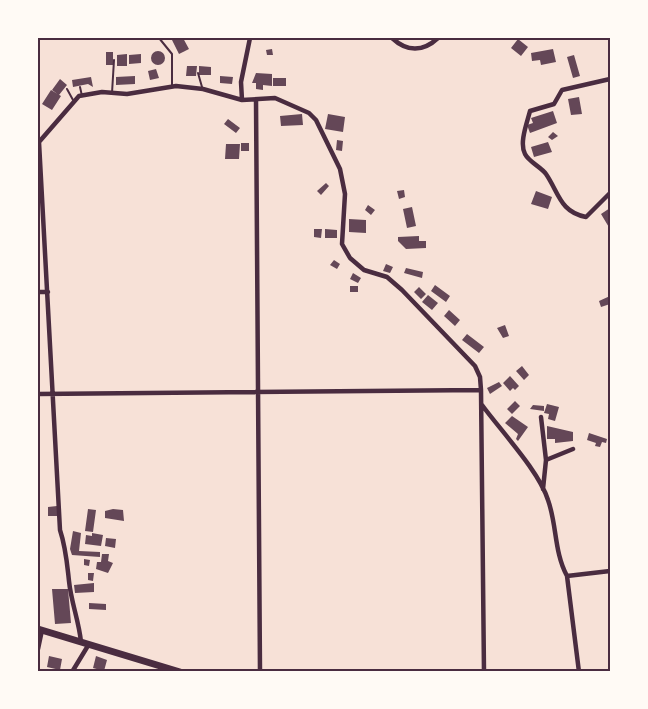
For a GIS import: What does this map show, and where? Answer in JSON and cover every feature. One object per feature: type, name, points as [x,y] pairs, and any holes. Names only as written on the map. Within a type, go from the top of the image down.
[{"type":"main road","points":[[40,630],[180,672]]},
{"type":"street","points":[[242,100],[241,82],[250,38]]},
{"type":"street","points":[[392,38],[402,47],[414,49],[428,47],[438,38]]},
{"type":"street","points":[[610,79],[562,90],[554,104],[530,111],[524,145],[525,154],[546,174],[562,205],[575,215],[586,217],[610,193]]},
{"type":"street","points":[[81,642],[80,625],[69,583],[67,550],[60,530],[38,142],[82,96],[127,94],[173,88],[203,89],[242,100],[281,100],[309,113],[316,120],[340,169],[345,194],[342,244],[350,258],[364,270],[387,277],[475,366],[480,377],[482,405],[484,672]]},
{"type":"street","points":[[256,100],[260,392],[260,672]]},
{"type":"street","points":[[38,292],[48,292]]},
{"type":"street","points":[[38,394],[481,390]]},
{"type":"street","points":[[482,405],[549,500],[560,563],[567,576],[579,672]]},
{"type":"street","points":[[541,417],[546,460],[543,489]]},
{"type":"street","points":[[546,460],[573,449]]},
{"type":"street","points":[[567,576],[610,571]]},
{"type":"street","points":[[38,649],[40,630]]},
{"type":"street","points":[[72,672],[89,644]]},
{"type":"lane","points":[[159,38],[172,54],[170,81],[173,88]]},
{"type":"lane","points":[[112,93],[114,60]]},
{"type":"lane","points":[[198,73],[203,89]]},
{"type":"lane","points":[[80,87],[82,96]]},
{"type":"lane","points":[[67,90],[74,102]]},
{"type":"building","points":[[183,38],[189,49],[179,54],[172,40]]},
{"type":"building","points":[[518,39],[528,47],[521,56],[511,48]]},
{"type":"building","points":[[272,49],[273,55],[267,55],[266,50]]},
{"type":"building","points":[[553,49],[556,62],[541,65],[540,60],[532,61],[531,53]]},
{"type":"building","points":[[155,51],[161,51],[165,58],[161,65],[155,65],[151,61],[151,55]]},
{"type":"building","points":[[106,52],[113,52],[113,65],[106,65]]},
{"type":"building","points":[[127,54],[127,66],[117,66],[117,55]]},
{"type":"building","points":[[141,54],[141,63],[129,64],[129,55]]},
{"type":"building","points":[[574,55],[580,76],[573,78],[567,57]]},
{"type":"building","points":[[187,66],[197,66],[196,76],[186,76]]},
{"type":"building","points":[[199,66],[211,67],[211,75],[199,75]]},
{"type":"building","points":[[156,69],[159,78],[150,80],[148,71]]},
{"type":"building","points":[[256,73],[272,74],[272,86],[263,85],[263,90],[256,89],[256,83],[252,83]]},
{"type":"building","points":[[135,76],[135,84],[116,85],[116,77]]},
{"type":"building","points":[[220,76],[233,77],[232,84],[220,83]]},
{"type":"building","points":[[91,77],[93,87],[88,84],[73,87],[72,80]]},
{"type":"building","points":[[273,78],[286,78],[286,86],[273,86]]},
{"type":"building","points":[[60,79],[67,85],[59,95],[52,90]]},
{"type":"building","points":[[51,90],[61,96],[52,110],[42,104]]},
{"type":"building","points":[[579,97],[582,114],[571,115],[568,99]]},
{"type":"building","points":[[553,111],[557,123],[530,133],[527,125],[533,123],[531,118]]},
{"type":"building","points":[[302,114],[303,125],[281,126],[280,116]]},
{"type":"building","points":[[328,114],[345,117],[343,132],[325,129]]},
{"type":"building","points":[[228,119],[240,128],[236,133],[224,124]]},
{"type":"building","points":[[553,132],[558,136],[552,140],[548,137]]},
{"type":"building","points":[[337,140],[343,141],[342,151],[336,150]]},
{"type":"building","points":[[548,142],[552,152],[534,157],[531,147]]},
{"type":"building","points":[[241,143],[249,143],[249,151],[241,151]]},
{"type":"building","points":[[226,144],[240,144],[239,159],[225,159]]},
{"type":"building","points":[[326,183],[329,186],[321,195],[317,191]]},
{"type":"building","points":[[404,190],[405,197],[399,199],[397,191]]},
{"type":"building","points":[[536,191],[552,197],[548,209],[531,204]]},
{"type":"building","points":[[368,205],[375,210],[371,215],[365,210]]},
{"type":"building","points":[[412,207],[416,226],[407,228],[403,209]]},
{"type":"building","points":[[610,208],[610,229],[601,214]]},
{"type":"building","points":[[349,219],[366,220],[366,233],[349,232]]},
{"type":"building","points":[[314,229],[322,229],[321,238],[314,237]]},
{"type":"building","points":[[325,229],[337,230],[337,238],[325,238]]},
{"type":"building","points":[[419,236],[419,241],[426,241],[426,248],[406,249],[398,241],[398,237]]},
{"type":"building","points":[[334,260],[340,264],[337,269],[330,265]]},
{"type":"building","points":[[386,264],[393,267],[390,273],[383,271]]},
{"type":"building","points":[[406,268],[423,272],[422,278],[404,273]]},
{"type":"building","points":[[353,273],[361,278],[358,283],[350,279]]},
{"type":"building","points":[[435,285],[450,296],[446,302],[431,291]]},
{"type":"building","points":[[350,286],[358,286],[358,292],[350,292]]},
{"type":"building","points":[[419,287],[426,294],[421,299],[414,292]]},
{"type":"building","points":[[428,295],[438,303],[432,310],[422,302]]},
{"type":"building","points":[[610,296],[610,304],[601,307],[599,301]]},
{"type":"building","points":[[449,310],[460,320],[455,326],[444,316]]},
{"type":"building","points":[[505,325],[509,336],[503,338],[497,328]]},
{"type":"building","points":[[467,334],[484,347],[479,353],[462,340]]},
{"type":"building","points":[[522,366],[529,375],[524,380],[516,371]]},
{"type":"building","points":[[510,376],[519,386],[510,391],[503,383]]},
{"type":"building","points":[[499,382],[502,386],[490,394],[487,388]]},
{"type":"building","points":[[515,401],[520,406],[512,414],[507,409]]},
{"type":"building","points":[[547,404],[559,407],[555,421],[548,419],[549,414],[544,413]]},
{"type":"building","points":[[533,405],[544,406],[544,411],[530,409]]},
{"type":"building","points":[[512,416],[528,427],[518,441],[516,439],[518,434],[505,423]]},
{"type":"building","points":[[547,426],[573,432],[573,441],[555,443],[555,439],[547,439]]},
{"type":"building","points":[[589,433],[607,439],[606,443],[602,442],[600,447],[595,446],[596,443],[587,440]]},
{"type":"building","points":[[57,506],[57,516],[48,516],[48,507]]},
{"type":"building","points":[[88,509],[96,510],[93,532],[85,531]]},
{"type":"building","points":[[123,510],[124,521],[105,518],[105,511]]},
{"type":"building","points":[[73,531],[81,533],[79,551],[100,552],[100,557],[72,555],[70,549]]},
{"type":"building","points":[[92,533],[103,535],[101,546],[85,544],[86,535],[92,536]]},
{"type":"building","points":[[106,538],[116,539],[115,548],[105,546]]},
{"type":"building","points":[[102,554],[109,554],[108,561],[113,563],[108,573],[96,569],[97,562],[101,562]]},
{"type":"building","points":[[84,559],[90,560],[89,566],[84,565]]},
{"type":"building","points":[[88,573],[94,573],[93,581],[88,580]]},
{"type":"building","points":[[94,583],[94,592],[75,593],[74,585]]},
{"type":"building","points":[[52,589],[68,589],[71,623],[55,624]]},
{"type":"building","points":[[89,603],[106,604],[106,610],[89,609]]},
{"type":"building","points":[[49,656],[62,659],[60,670],[47,667]]},
{"type":"building","points":[[96,656],[107,660],[104,671],[93,668]]}]
